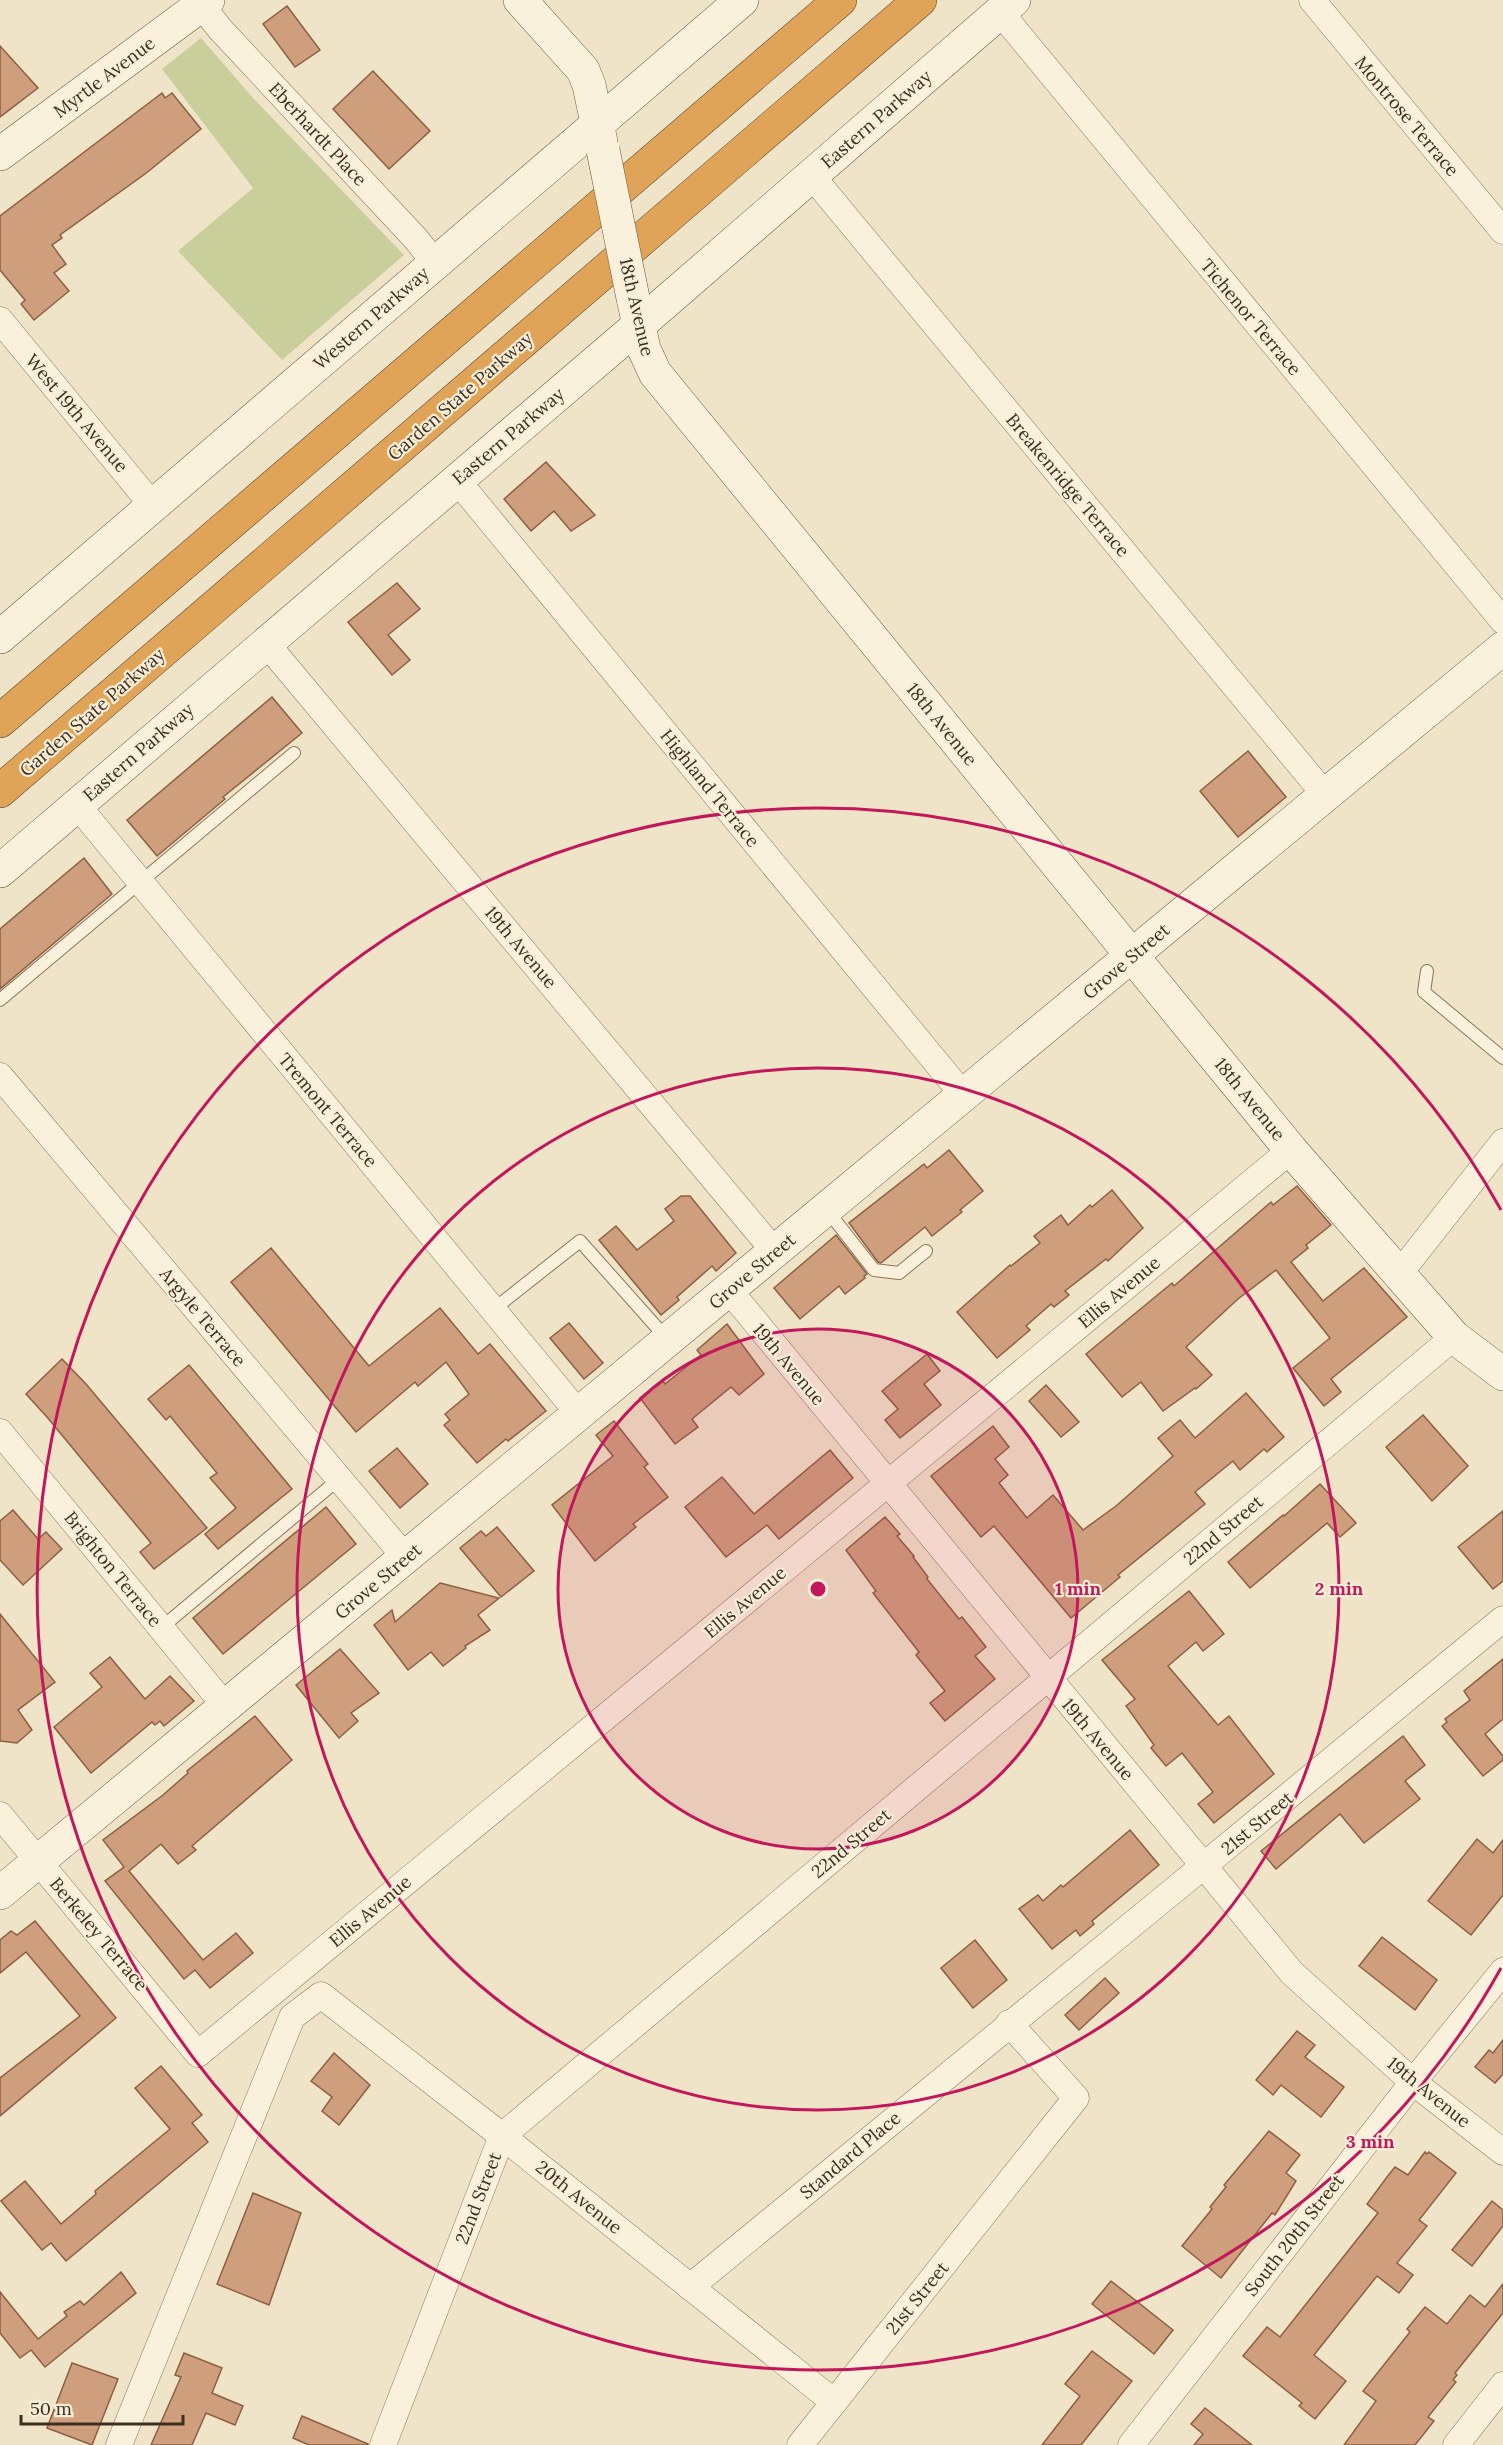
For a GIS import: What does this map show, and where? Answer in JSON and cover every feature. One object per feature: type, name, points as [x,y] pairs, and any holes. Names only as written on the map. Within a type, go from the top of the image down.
[{"type":"highway","points":[[0,722],[840,0]]},
{"type":"highway","name":"Garden State Parkway","points":[[0,791],[920,0]]},
{"type":"main road","name":"18th Avenue","points":[[520,0],[583,70],[589,86],[646,358],[655,373],[1292,1150],[1454,1337],[1503,1374]]},
{"type":"main road","name":"Western Parkway","points":[[0,637],[435,263],[600,137],[742,0]]},
{"type":"main road","name":"Myrtle Avenue","points":[[0,154],[204,3]]},
{"type":"main road","name":"Eastern Parkway","points":[[0,871],[456,480],[636,311],[811,175],[1007,6]]},
{"type":"main road","name":"Grove Street","points":[[0,1893],[1503,648]]},
{"type":"street","name":"Montrose Terrace","points":[[1312,0],[1503,231]]},
{"type":"street","name":"Eberhardt Place","points":[[204,3],[220,29],[416,239],[435,263]]},
{"type":"street","name":"Tichenor Terrace","points":[[1007,6],[1503,621]]},
{"type":"street","name":"Breakenridge Terrace","points":[[811,175],[1326,796]]},
{"type":"street","name":"West 19th Avenue","points":[[0,320],[153,506]]},
{"type":"street","name":"Highland Terrace","points":[[456,480],[964,1096]]},
{"type":"street","name":"19th Avenue","points":[[266,643],[776,1252]]},
{"type":"street","name":"Tremont Terrace","points":[[77,805],[133,889],[494,1310],[579,1414]]},
{"type":"street","name":"Argyle Terrace","points":[[0,1076],[406,1558]]},
{"type":"street","points":[[1399,1274],[1503,1142]]},
{"type":"street","name":"Ellis Avenue","points":[[198,2054],[1292,1150]]},
{"type":"street","name":"19th Avenue","points":[[729,1290],[1292,1973],[1413,2082],[1503,2152]]},
{"type":"street","name":"22nd Street","points":[[383,2445],[502,2136],[1454,1337]]},
{"type":"street","name":"Brighton Terrace","points":[[0,1432],[226,1707]]},
{"type":"street","name":"21st Street","points":[[800,2445],[1076,2098],[1009,2023],[1204,1867],[1503,1619]]},
{"type":"street","name":"Berkeley Terrace","points":[[0,1815],[198,2054]]},
{"type":"street","name":"South 20th Street","points":[[1131,2445],[1413,2082],[1503,1971]]},
{"type":"street","name":"20th Avenue","points":[[118,2445],[292,2017],[321,1995],[502,2136],[834,2402]]},
{"type":"street","name":"Standard Place","points":[[690,2287],[1009,2023]]},
{"type":"street","points":[[1456,2445],[1503,2385]]},
{"type":"lane","points":[[0,1000],[294,753]]},
{"type":"lane","points":[[1427,971],[1424,992],[1503,1058]]},
{"type":"lane","points":[[827,1209],[874,1270],[899,1273],[926,1251]]},
{"type":"lane","points":[[494,1310],[580,1241],[669,1340]]},
{"type":"lane","points":[[161,1628],[339,1479]]},
{"type":"green space","points":[[201,38],[254,99],[404,255],[282,360],[178,251],[253,188],[162,69]]},
{"type":"building","points":[[287,6],[320,50],[295,67],[263,24]]},
{"type":"building","points":[[0,46],[38,88],[0,117]]},
{"type":"building","points":[[373,71],[430,131],[389,169],[333,109]]},
{"type":"building","points":[[162,93],[165,98],[172,93],[201,129],[145,174],[60,235],[62,238],[52,245],[66,264],[54,273],[69,291],[34,320],[21,304],[25,300],[0,270],[0,216]]},
{"type":"building","points":[[546,462],[595,515],[571,531],[554,511],[531,531],[504,499]]},
{"type":"building","points":[[397,583],[420,609],[388,635],[410,660],[392,675],[348,622]]},
{"type":"building","points":[[272,697],[302,733],[223,797],[225,799],[157,856],[127,820]]},
{"type":"building","points":[[1248,751],[1286,797],[1238,837],[1200,791]]},
{"type":"building","points":[[84,858],[112,894],[0,989],[0,929]]},
{"type":"building","points":[[949,1150],[983,1191],[960,1210],[962,1212],[932,1236],[925,1227],[881,1263],[878,1262],[849,1223],[924,1164],[927,1168]]},
{"type":"building","points":[[1297,1186],[1331,1225],[1306,1245],[1308,1248],[1291,1262],[1323,1301],[1364,1268],[1407,1317],[1331,1379],[1341,1392],[1324,1406],[1293,1368],[1330,1338],[1276,1270],[1238,1299],[1186,1347],[1212,1375],[1196,1389],[1163,1411],[1141,1382],[1122,1397],[1086,1354],[1172,1283],[1174,1286],[1271,1202],[1273,1205]]},
{"type":"building","points":[[1112,1190],[1143,1228],[1108,1261],[1106,1259],[1065,1291],[1069,1295],[1054,1307],[1051,1304],[1026,1326],[1030,1330],[997,1358],[957,1312],[1010,1265],[1040,1243],[1034,1236],[1061,1215],[1068,1225],[1090,1205],[1092,1207]]},
{"type":"building","points":[[681,1196],[690,1196],[736,1253],[716,1271],[712,1266],[677,1297],[679,1300],[661,1315],[599,1240],[616,1226],[637,1250],[674,1221],[665,1209]]},
{"type":"building","points":[[836,1235],[867,1274],[845,1294],[839,1286],[800,1319],[774,1288]]},
{"type":"building","points":[[271,1248],[369,1366],[440,1308],[478,1354],[490,1344],[546,1411],[477,1463],[444,1425],[450,1420],[445,1414],[469,1394],[446,1362],[418,1386],[415,1382],[356,1432],[231,1282]]},
{"type":"building","points":[[569,1323],[603,1363],[584,1379],[550,1338]]},
{"type":"building","points":[[727,1324],[764,1374],[739,1395],[731,1387],[692,1419],[698,1427],[675,1444],[640,1398],[663,1381],[665,1384],[701,1355],[697,1350]]},
{"type":"building","points":[[927,1354],[940,1371],[924,1384],[941,1405],[900,1438],[885,1420],[898,1409],[882,1391]]},
{"type":"building","points":[[62,1359],[86,1384],[207,1528],[154,1569],[140,1552],[151,1543],[26,1394]]},
{"type":"building","points":[[189,1365],[292,1489],[218,1549],[205,1534],[236,1508],[210,1478],[217,1473],[170,1416],[166,1420],[148,1399]]},
{"type":"building","points":[[1046,1385],[1079,1422],[1061,1437],[1029,1401]]},
{"type":"building","points":[[1246,1393],[1284,1437],[1267,1452],[1264,1449],[1240,1470],[1233,1461],[1195,1492],[1205,1504],[1118,1575],[1120,1577],[1071,1618],[994,1526],[981,1537],[931,1476],[993,1426],[1009,1447],[995,1459],[1008,1475],[999,1483],[1027,1518],[1053,1495],[1083,1530],[1116,1506],[1173,1456],[1158,1438],[1180,1420],[1195,1438]]},
{"type":"building","points":[[1423,1415],[1468,1466],[1432,1501],[1386,1447]]},
{"type":"building","points":[[614,1421],[648,1464],[644,1467],[668,1497],[633,1524],[636,1527],[595,1561],[552,1505],[613,1456],[596,1435]]},
{"type":"building","points":[[397,1448],[428,1484],[400,1508],[369,1471]]},
{"type":"building","points":[[830,1450],[853,1478],[779,1539],[767,1525],[726,1557],[685,1507],[722,1477],[754,1514]]},
{"type":"building","points":[[1320,1484],[1356,1523],[1340,1537],[1327,1523],[1250,1588],[1228,1562]]},
{"type":"building","points":[[326,1507],[356,1544],[223,1654],[193,1618]]},
{"type":"building","points":[[13,1510],[38,1539],[46,1532],[62,1549],[23,1585],[0,1560],[0,1521]]},
{"type":"building","points":[[1503,1511],[1503,1581],[1493,1589],[1458,1547]]},
{"type":"building","points":[[885,1517],[900,1534],[897,1536],[914,1556],[928,1577],[927,1579],[959,1619],[962,1617],[986,1647],[975,1656],[995,1679],[945,1721],[930,1703],[945,1691],[916,1655],[919,1652],[873,1593],[876,1591],[846,1550]]},
{"type":"building","points":[[497,1527],[534,1571],[501,1597],[460,1548],[481,1531],[486,1536]]},
{"type":"building","points":[[440,1583],[499,1598],[478,1615],[490,1630],[465,1646],[466,1648],[443,1666],[431,1652],[408,1670],[374,1625],[392,1610],[395,1622]]},
{"type":"building","points":[[1189,1591],[1224,1634],[1203,1651],[1196,1642],[1168,1666],[1218,1725],[1229,1716],[1274,1774],[1214,1823],[1198,1804],[1213,1792],[1182,1753],[1166,1766],[1151,1748],[1154,1745],[1126,1706],[1135,1699],[1102,1660]]},
{"type":"building","points":[[0,1614],[55,1682],[18,1710],[32,1730],[17,1743],[0,1741]]},
{"type":"building","points":[[340,1649],[379,1693],[351,1713],[358,1721],[339,1738],[296,1685]]},
{"type":"building","points":[[110,1657],[145,1699],[170,1676],[194,1701],[164,1726],[160,1721],[155,1725],[152,1722],[91,1773],[54,1727],[102,1687],[90,1673]]},
{"type":"building","points":[[1503,1659],[1503,1719],[1485,1734],[1503,1756],[1503,1760],[1483,1776],[1442,1726],[1447,1722],[1445,1719],[1470,1700],[1464,1691]]},
{"type":"building","points":[[255,1716],[292,1760],[192,1846],[196,1850],[178,1864],[161,1844],[129,1871],[203,1960],[236,1933],[253,1953],[210,1988],[195,1970],[184,1979],[105,1881],[124,1867],[103,1840],[163,1795],[188,1773],[187,1771]]},
{"type":"building","points":[[1403,1736],[1425,1765],[1405,1781],[1420,1799],[1364,1843],[1340,1814],[1276,1869],[1261,1851]]},
{"type":"building","points":[[1130,1830],[1159,1865],[1092,1921],[1094,1924],[1080,1936],[1076,1930],[1052,1949],[1019,1909],[1038,1895],[1043,1901],[1061,1885],[1063,1887]]},
{"type":"building","points":[[1477,1839],[1493,1853],[1503,1840],[1503,1895],[1471,1935],[1428,1901]]},
{"type":"building","points":[[35,1921],[116,2018],[0,2116],[0,2078],[80,2016],[26,1952],[0,1973],[0,1940],[11,1931],[17,1935]]},
{"type":"building","points":[[1382,1937],[1437,1980],[1415,2010],[1359,1966]]},
{"type":"building","points":[[975,1940],[1007,1980],[973,2008],[941,1968]]},
{"type":"building","points":[[1105,1978],[1119,1993],[1079,2030],[1065,2015]]},
{"type":"building","points":[[1297,2031],[1315,2045],[1305,2057],[1344,2087],[1321,2117],[1281,2085],[1273,2095],[1256,2080]]},
{"type":"building","points":[[1503,2040],[1503,2074],[1495,2083],[1475,2067],[1489,2050],[1493,2053]]},
{"type":"building","points":[[334,2053],[370,2085],[339,2125],[322,2111],[332,2097],[311,2081]]},
{"type":"building","points":[[161,2066],[202,2115],[192,2123],[208,2142],[66,2261],[51,2243],[42,2250],[1,2201],[25,2181],[61,2224],[96,2194],[95,2191],[170,2129],[135,2088]]},
{"type":"building","points":[[1269,2131],[1300,2155],[1286,2173],[1296,2181],[1275,2215],[1272,2213],[1221,2278],[1182,2246],[1212,2209],[1210,2207],[1226,2187],[1224,2185]]},
{"type":"building","points":[[1425,2152],[1427,2154],[1429,2152],[1456,2173],[1419,2220],[1427,2226],[1397,2263],[1413,2275],[1399,2293],[1377,2276],[1314,2355],[1346,2381],[1315,2419],[1299,2406],[1302,2403],[1243,2356],[1267,2327],[1280,2337],[1378,2213],[1367,2204],[1387,2177],[1395,2167],[1408,2175]]},
{"type":"building","points":[[253,2193],[301,2213],[269,2305],[217,2284]]},
{"type":"building","points":[[1492,2201],[1503,2210],[1503,2226],[1472,2266],[1452,2250]]},
{"type":"building","points":[[121,2272],[136,2293],[45,2367],[31,2350],[20,2358],[0,2333],[0,2292],[38,2339],[67,2316],[64,2312],[80,2301],[84,2305]]},
{"type":"building","points":[[1111,2281],[1173,2330],[1154,2354],[1092,2304]]},
{"type":"building","points":[[1503,2284],[1503,2313],[1455,2373],[1457,2375],[1453,2380],[1456,2382],[1428,2417],[1434,2421],[1415,2445],[1344,2445],[1376,2401],[1363,2391],[1410,2332],[1407,2329],[1425,2307],[1447,2324],[1470,2295],[1485,2307]]},
{"type":"building","points":[[1092,2351],[1132,2381],[1081,2445],[1042,2445],[1080,2396],[1065,2384]]},
{"type":"building","points":[[184,2353],[222,2368],[212,2393],[243,2406],[235,2425],[206,2413],[192,2445],[151,2445],[181,2377],[175,2375]]},
{"type":"building","points":[[72,2363],[118,2379],[92,2445],[47,2428]]},
{"type":"building","points":[[1205,2408],[1252,2445],[1194,2445],[1203,2434],[1191,2424]]},
{"type":"building","points":[[302,2416],[368,2445],[309,2445],[293,2438]]}]
